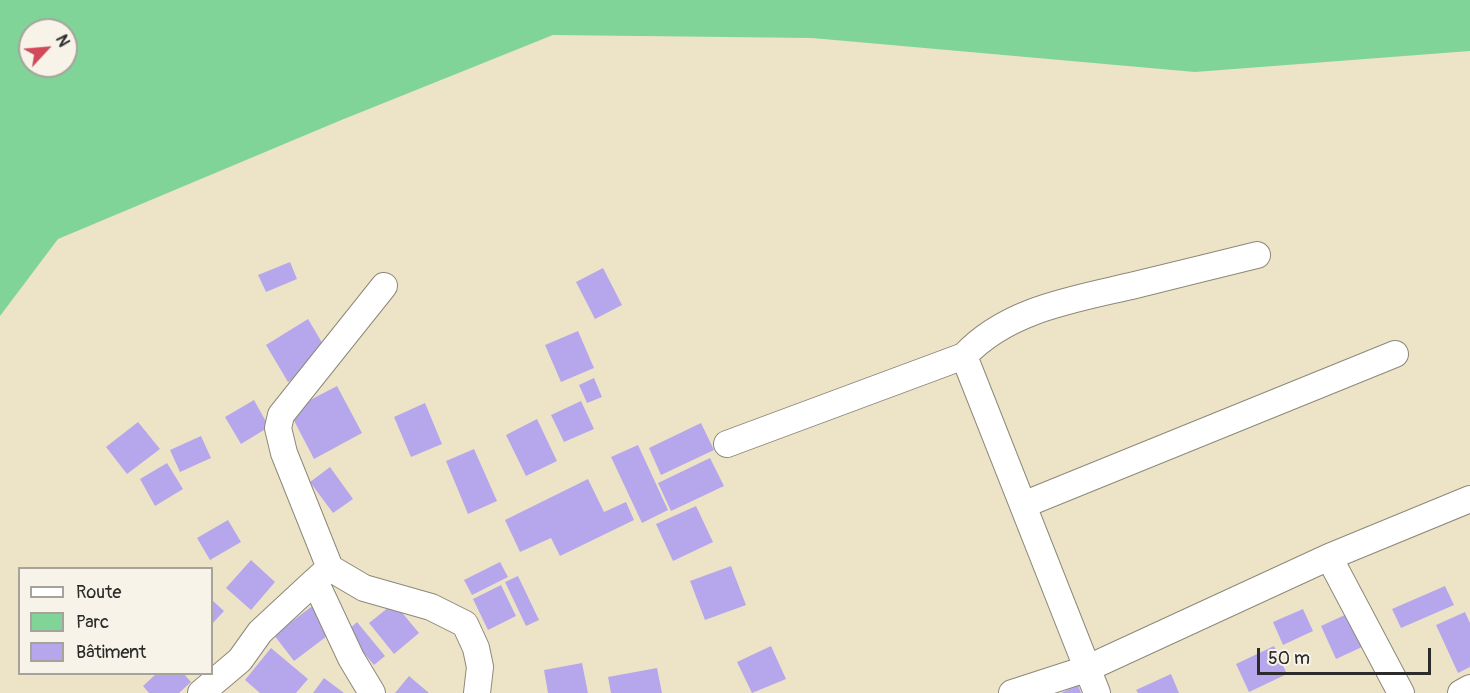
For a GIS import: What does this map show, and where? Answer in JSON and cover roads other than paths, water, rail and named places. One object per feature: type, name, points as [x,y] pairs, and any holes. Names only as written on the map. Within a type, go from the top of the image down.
[{"type":"street","points":[[727,444],[964,356],[979,340],[1000,326],[1044,307],[1257,255]]},
{"type":"street","points":[[372,693],[351,658],[322,574],[278,428],[281,415],[384,286]]},
{"type":"street","points":[[1023,506],[1395,354]]},
{"type":"street","points":[[964,356],[1097,693]]},
{"type":"street","points":[[1012,693],[1086,669],[1329,558],[1470,499]]},
{"type":"street","points":[[1329,558],[1401,693]]},
{"type":"street","points":[[201,693],[240,660],[260,632],[322,574]]},
{"type":"street","points":[[322,574],[431,607],[465,624],[476,648],[480,667],[477,693]]},
{"type":"street","points":[[1461,693],[1470,688]]}]
